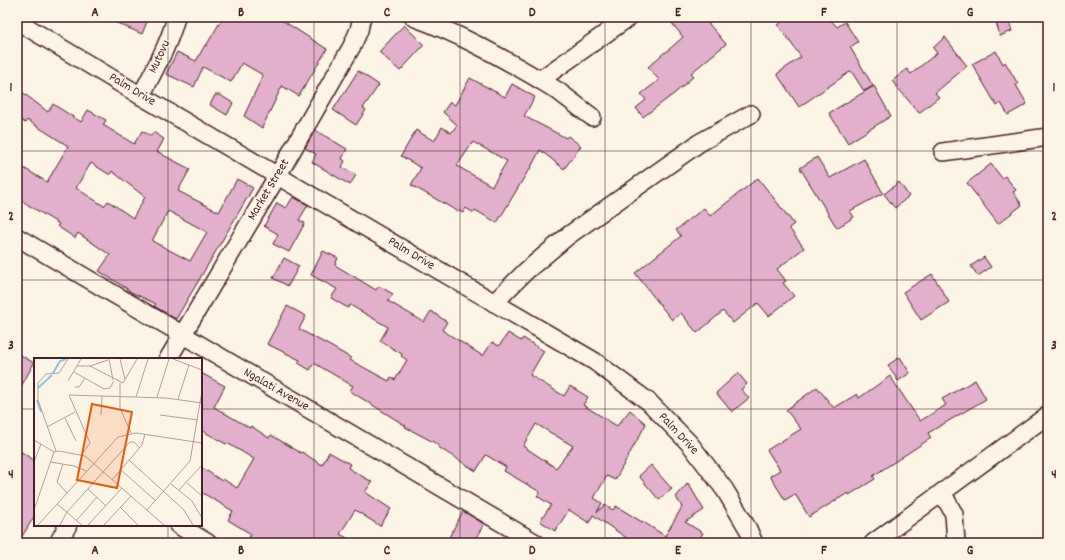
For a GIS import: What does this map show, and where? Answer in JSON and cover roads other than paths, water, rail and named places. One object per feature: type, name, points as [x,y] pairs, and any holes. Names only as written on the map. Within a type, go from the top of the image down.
[{"type":"street","name":"Mutovu","points":[[141,96],[164,51],[176,17]]},
{"type":"street","name":"Market Street","points":[[169,358],[278,175],[352,46],[359,30],[362,17]]},
{"type":"street","points":[[413,17],[451,32],[487,49],[540,80],[592,117]]},
{"type":"street","points":[[540,80],[629,17]]},
{"type":"street","name":"Palm Drive","points":[[17,21],[141,96],[594,361],[649,402],[690,444],[725,490],[748,529],[754,543]]},
{"type":"street","points":[[494,303],[526,271],[569,235],[699,144],[751,114]]},
{"type":"street","points":[[943,152],[1048,137]]},
{"type":"street","name":"Ngalati Avenue","points":[[17,237],[182,335],[405,464],[536,543]]},
{"type":"street","points":[[873,543],[1048,415]]},
{"type":"street","points":[[942,492],[954,514],[956,543]]},
{"type":"street","points":[[58,543],[67,526]]},
{"type":"street","points":[[180,526],[208,543]]}]
